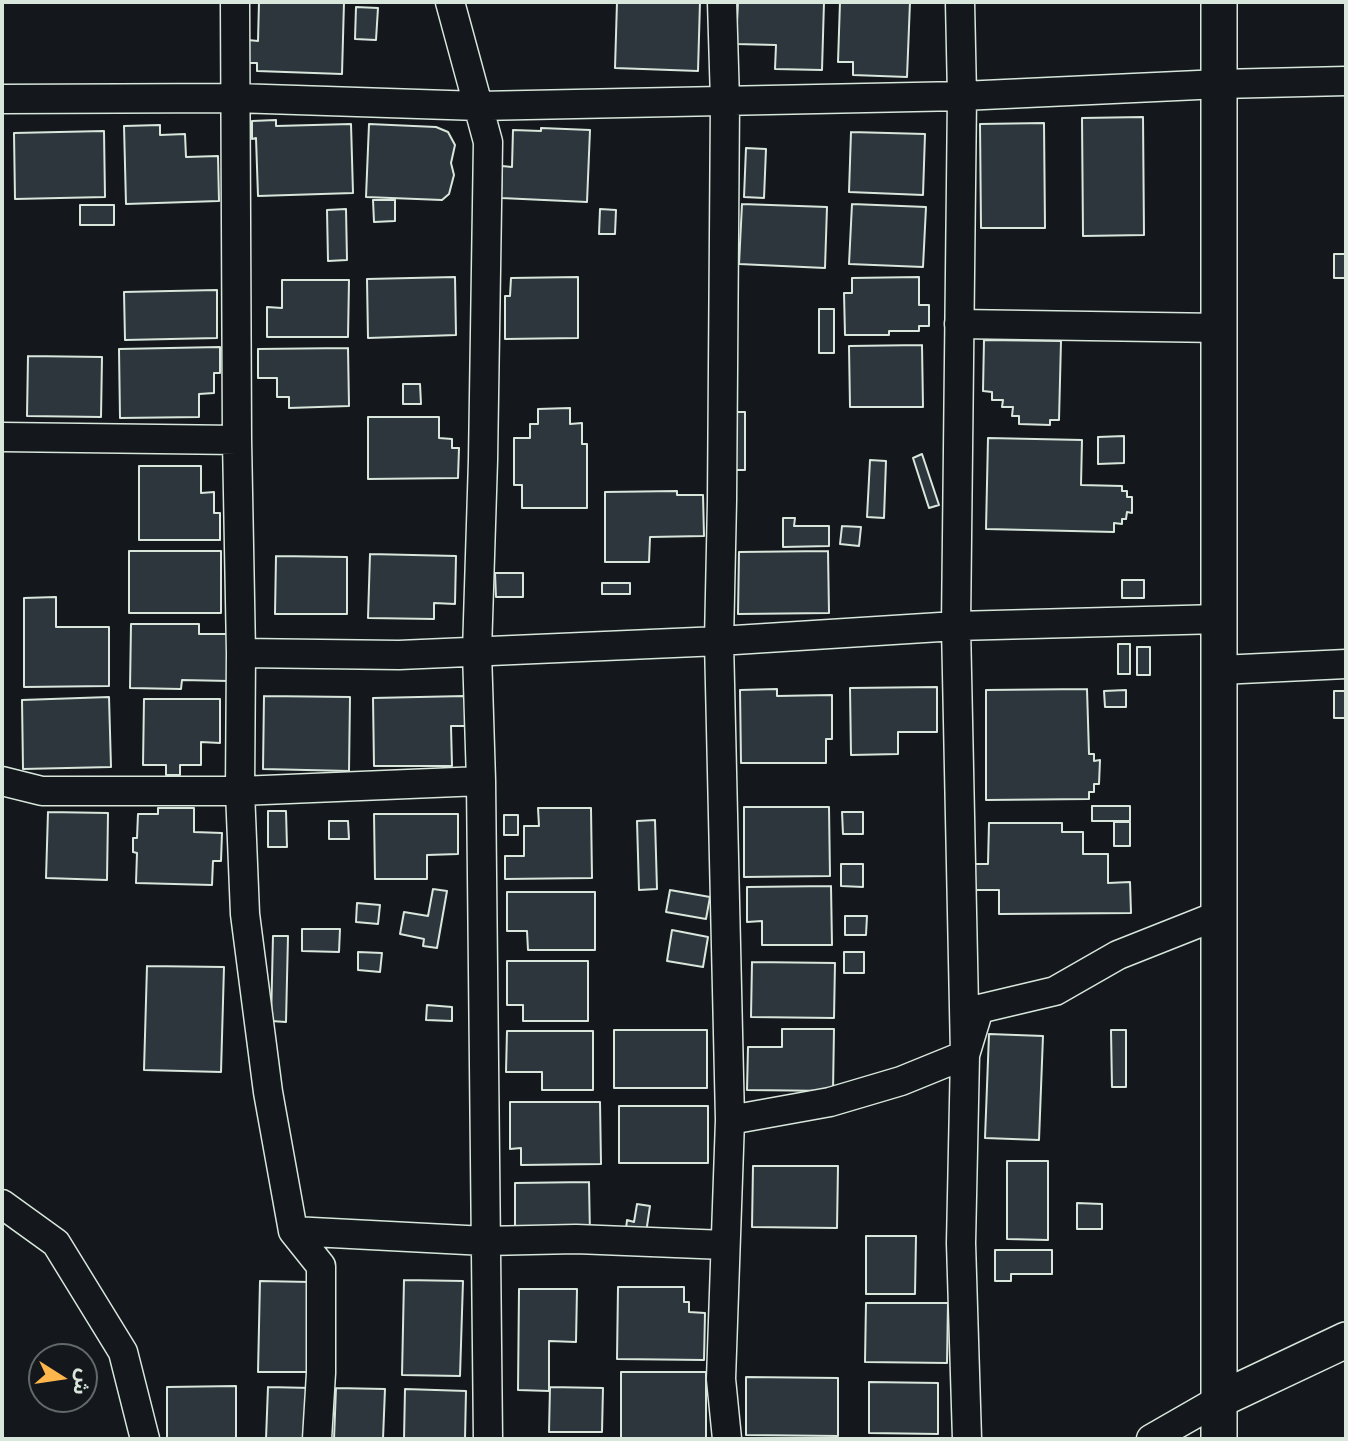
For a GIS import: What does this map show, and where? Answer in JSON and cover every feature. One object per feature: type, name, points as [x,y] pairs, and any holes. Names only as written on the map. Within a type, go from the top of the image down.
[{"type":"street","points":[[235,2],[237,440],[242,653],[240,791],[246,925],[268,1093],[293,1231],[321,1266],[321,1373],[317,1439]]},
{"type":"street","points":[[450,2],[488,142],[477,652],[481,782],[488,1439]]},
{"type":"street","points":[[722,2],[725,101],[719,641],[730,1120],[720,1379],[727,1439]]},
{"type":"street","points":[[960,2],[962,96],[956,626],[965,1055],[961,1243],[967,1439]]},
{"type":"street","points":[[1219,2],[1220,1439]]},
{"type":"street","points":[[2,99],[235,98],[479,106],[962,96],[1220,83],[1346,80]]},
{"type":"street","points":[[959,324],[1220,328]]},
{"type":"street","points":[[2,437],[237,440]]},
{"type":"street","points":[[242,653],[399,655],[719,641],[956,626],[1220,619]]},
{"type":"street","points":[[1220,670],[1346,664]]},
{"type":"street","points":[[2,781],[42,791],[240,791],[481,782]]},
{"type":"street","points":[[965,1055],[979,1009],[1055,991],[1118,954],[1219,915]]},
{"type":"street","points":[[730,1120],[830,1102],[901,1081],[965,1055]]},
{"type":"street","points":[[2,1204],[56,1243],[123,1353],[145,1439]]},
{"type":"street","points":[[293,1231],[485,1241],[576,1239],[724,1245]]},
{"type":"street","points":[[1150,1439],[1219,1401],[1346,1340]]},
{"type":"building","points":[[259,2],[344,2],[342,74],[257,71],[257,63],[248,63],[248,40],[258,41]]},
{"type":"building","points":[[617,2],[700,2],[698,71],[615,68]]},
{"type":"building","points":[[738,2],[824,2],[822,70],[775,69],[776,45],[736,44]]},
{"type":"building","points":[[840,2],[910,2],[907,77],[853,75],[853,62],[838,62]]},
{"type":"building","points":[[356,7],[378,8],[376,40],[355,39]]},
{"type":"building","points":[[1143,117],[1144,235],[1083,236],[1082,118]]},
{"type":"building","points":[[276,120],[276,126],[351,124],[353,193],[258,196],[256,138],[252,139],[252,121]]},
{"type":"building","points":[[1044,123],[1045,228],[981,228],[980,124]]},
{"type":"building","points":[[369,124],[436,127],[448,132],[455,145],[451,163],[454,175],[449,194],[442,200],[366,197]]},
{"type":"building","points":[[160,125],[160,135],[185,134],[186,157],[218,156],[219,201],[126,204],[124,126]]},
{"type":"building","points":[[541,128],[590,130],[587,202],[501,198],[502,166],[512,167],[513,130],[541,131]]},
{"type":"building","points":[[104,131],[105,197],[15,199],[14,133]]},
{"type":"building","points":[[851,132],[925,134],[923,195],[849,192]]},
{"type":"building","points":[[746,148],[766,149],[764,198],[744,197]]},
{"type":"building","points":[[373,200],[395,200],[395,221],[374,222]]},
{"type":"building","points":[[742,204],[827,207],[825,268],[739,264]]},
{"type":"building","points":[[852,204],[926,207],[923,267],[849,264]]},
{"type":"building","points":[[80,205],[114,205],[114,225],[80,225]]},
{"type":"building","points":[[346,209],[347,260],[328,261],[327,210]]},
{"type":"building","points":[[600,209],[616,210],[615,234],[599,234]]},
{"type":"building","points":[[1334,254],[1346,254],[1346,278],[1334,278]]},
{"type":"building","points":[[455,277],[456,335],[368,338],[367,279]]},
{"type":"building","points":[[578,277],[578,338],[505,339],[505,296],[510,296],[511,278]]},
{"type":"building","points":[[919,277],[919,305],[929,305],[929,326],[919,326],[919,331],[889,331],[889,335],[845,335],[844,293],[852,293],[852,278]]},
{"type":"building","points":[[282,280],[349,280],[348,337],[267,337],[267,307],[282,308]]},
{"type":"building","points":[[217,290],[217,338],[125,340],[124,292]]},
{"type":"building","points":[[819,309],[834,309],[834,353],[819,353]]},
{"type":"building","points":[[984,340],[1061,341],[1059,420],[1050,420],[1050,425],[1019,424],[1019,416],[1012,416],[1013,407],[1002,407],[1003,400],[992,400],[992,392],[983,391]]},
{"type":"building","points":[[922,345],[923,407],[850,407],[849,346]]},
{"type":"building","points":[[220,347],[220,373],[214,373],[214,393],[199,394],[199,417],[120,418],[119,349]]},
{"type":"building","points":[[348,348],[349,406],[289,408],[289,397],[277,397],[277,378],[258,378],[258,349]]},
{"type":"building","points":[[28,356],[102,357],[101,417],[27,416]]},
{"type":"building","points":[[403,384],[420,384],[421,404],[403,404]]},
{"type":"building","points":[[570,408],[570,424],[582,423],[582,444],[587,444],[587,508],[522,508],[522,485],[514,485],[514,438],[530,438],[530,424],[538,424],[538,409]]},
{"type":"building","points":[[734,412],[745,412],[745,470],[735,470]]},
{"type":"building","points":[[368,417],[439,417],[439,438],[452,439],[452,448],[459,448],[458,478],[368,479]]},
{"type":"building","points":[[1124,436],[1124,463],[1098,464],[1098,437]]},
{"type":"building","points":[[988,438],[1082,440],[1081,485],[1122,486],[1122,491],[1127,491],[1127,497],[1132,497],[1132,513],[1127,512],[1122,524],[1114,523],[1114,532],[986,529]]},
{"type":"building","points":[[922,454],[939,505],[929,508],[913,458]]},
{"type":"building","points":[[870,460],[886,461],[884,518],[867,517]]},
{"type":"building","points":[[139,466],[201,466],[201,493],[214,492],[214,513],[220,513],[220,540],[139,540]]},
{"type":"building","points":[[677,491],[677,495],[703,495],[704,536],[650,537],[649,562],[605,562],[605,492]]},
{"type":"building","points":[[783,518],[795,518],[794,526],[829,526],[829,546],[783,547]]},
{"type":"building","points":[[842,526],[861,527],[859,546],[840,544]]},
{"type":"building","points":[[129,551],[221,551],[221,613],[129,613]]},
{"type":"building","points":[[828,551],[829,613],[738,614],[739,552]]},
{"type":"building","points":[[370,554],[456,556],[455,604],[434,603],[434,619],[368,618]]},
{"type":"building","points":[[276,556],[347,557],[347,614],[275,614]]},
{"type":"building","points":[[495,573],[523,573],[523,597],[496,597]]},
{"type":"building","points":[[1122,580],[1144,580],[1144,598],[1122,598]]},
{"type":"building","points":[[602,583],[630,583],[630,594],[602,594]]},
{"type":"building","points":[[56,597],[56,627],[109,627],[109,686],[24,687],[24,598]]},
{"type":"building","points":[[131,624],[199,624],[199,634],[230,634],[229,681],[182,680],[181,689],[130,688]]},
{"type":"building","points":[[1118,644],[1130,644],[1130,674],[1118,674]]},
{"type":"building","points":[[1137,647],[1150,647],[1150,675],[1137,675]]},
{"type":"building","points":[[937,687],[937,732],[898,732],[898,754],[851,755],[850,688]]},
{"type":"building","points":[[777,689],[777,696],[832,695],[832,739],[826,739],[826,763],[741,763],[740,690]]},
{"type":"building","points":[[1087,689],[1089,754],[1094,754],[1094,761],[1100,760],[1099,784],[1094,784],[1094,792],[1089,792],[1089,799],[986,800],[986,690]]},
{"type":"building","points":[[1126,690],[1126,707],[1105,707],[1104,691]]},
{"type":"building","points":[[1334,691],[1346,691],[1346,718],[1334,718]]},
{"type":"building","points":[[264,696],[350,697],[349,771],[263,769]]},
{"type":"building","points":[[465,696],[465,726],[451,726],[452,766],[374,766],[373,698]]},
{"type":"building","points":[[109,697],[111,767],[23,769],[22,700]]},
{"type":"building","points":[[144,699],[220,699],[220,743],[201,742],[201,765],[180,765],[180,775],[166,775],[166,765],[143,765]]},
{"type":"building","points":[[1092,806],[1130,806],[1130,821],[1092,821]]},
{"type":"building","points":[[744,807],[829,807],[830,876],[744,877]]},
{"type":"building","points":[[158,808],[194,808],[194,832],[222,833],[221,861],[213,861],[212,885],[136,883],[137,853],[133,852],[133,838],[137,838],[138,814],[158,814]]},
{"type":"building","points":[[538,808],[591,808],[592,878],[505,879],[505,856],[524,856],[524,826],[539,826]]},
{"type":"building","points":[[268,811],[286,811],[287,847],[268,847]]},
{"type":"building","points":[[48,812],[108,813],[107,880],[46,878]]},
{"type":"building","points":[[842,812],[863,812],[863,834],[843,834]]},
{"type":"building","points":[[374,814],[458,814],[458,854],[427,855],[427,879],[375,879]]},
{"type":"building","points":[[504,815],[518,815],[518,835],[504,835]]},
{"type":"building","points":[[655,820],[657,889],[639,890],[637,821]]},
{"type":"building","points":[[329,821],[348,821],[349,839],[329,839]]},
{"type":"building","points":[[1114,822],[1130,822],[1130,846],[1114,846]]},
{"type":"building","points":[[989,823],[1062,823],[1062,832],[1083,832],[1083,854],[1108,854],[1108,883],[1130,882],[1131,913],[999,914],[999,890],[970,890],[970,864],[988,864]]},
{"type":"building","points":[[841,864],[863,864],[863,887],[841,886]]},
{"type":"building","points":[[831,886],[832,945],[762,945],[762,921],[747,922],[747,887]]},
{"type":"building","points":[[433,889],[447,891],[437,948],[423,946],[424,939],[400,934],[404,912],[428,916]]},
{"type":"building","points":[[670,890],[710,897],[706,919],[666,912]]},
{"type":"building","points":[[507,892],[595,892],[595,950],[528,950],[527,931],[507,931]]},
{"type":"building","points":[[357,903],[380,905],[378,924],[356,922]]},
{"type":"building","points":[[845,916],[867,916],[866,935],[845,935]]},
{"type":"building","points":[[302,929],[340,929],[339,952],[302,951]]},
{"type":"building","points":[[672,930],[708,937],[703,967],[667,961]]},
{"type":"building","points":[[273,936],[288,936],[286,1022],[271,1021]]},
{"type":"building","points":[[358,952],[382,953],[380,972],[358,970]]},
{"type":"building","points":[[844,952],[864,952],[864,973],[844,973]]},
{"type":"building","points":[[507,961],[588,961],[588,1021],[523,1021],[523,1005],[507,1005]]},
{"type":"building","points":[[752,962],[835,963],[834,1018],[751,1017]]},
{"type":"building","points":[[147,966],[224,967],[221,1072],[144,1070]]},
{"type":"building","points":[[427,1005],[452,1007],[452,1021],[426,1020]]},
{"type":"building","points":[[782,1029],[834,1029],[833,1091],[747,1090],[748,1047],[782,1047]]},
{"type":"building","points":[[614,1030],[707,1030],[707,1088],[614,1088]]},
{"type":"building","points":[[1111,1030],[1126,1030],[1126,1087],[1112,1087]]},
{"type":"building","points":[[507,1031],[593,1031],[593,1090],[542,1090],[542,1072],[506,1072]]},
{"type":"building","points":[[989,1034],[1043,1036],[1039,1140],[985,1138]]},
{"type":"building","points":[[510,1102],[600,1102],[601,1164],[521,1165],[521,1148],[510,1149]]},
{"type":"building","points":[[619,1106],[708,1106],[708,1163],[619,1163]]},
{"type":"building","points":[[1007,1161],[1048,1161],[1048,1240],[1007,1239]]},
{"type":"building","points":[[753,1166],[838,1166],[837,1228],[752,1227]]},
{"type":"building","points":[[589,1182],[590,1235],[515,1235],[515,1183]]},
{"type":"building","points":[[1077,1203],[1102,1204],[1102,1229],[1077,1229]]},
{"type":"building","points":[[637,1204],[650,1206],[646,1233],[626,1229],[627,1220],[634,1222]]},
{"type":"building","points":[[866,1236],[916,1236],[915,1294],[866,1294]]},
{"type":"building","points":[[995,1250],[1052,1250],[1052,1274],[1011,1274],[1011,1281],[995,1281]]},
{"type":"building","points":[[404,1280],[463,1281],[460,1376],[402,1375]]},
{"type":"building","points":[[260,1281],[310,1282],[309,1372],[258,1372]]},
{"type":"building","points":[[618,1287],[684,1287],[684,1302],[689,1302],[689,1312],[705,1313],[704,1360],[617,1359]]},
{"type":"building","points":[[519,1289],[577,1289],[576,1342],[549,1341],[549,1391],[518,1390]]},
{"type":"building","points":[[866,1303],[948,1303],[947,1363],[865,1362]]},
{"type":"building","points":[[621,1372],[706,1372],[706,1439],[621,1439]]},
{"type":"building","points":[[746,1377],[838,1378],[838,1436],[746,1435]]},
{"type":"building","points":[[869,1382],[938,1383],[938,1434],[869,1433]]},
{"type":"building","points":[[236,1386],[236,1439],[167,1439],[167,1387]]},
{"type":"building","points":[[268,1387],[311,1388],[310,1439],[266,1439]]},
{"type":"building","points":[[550,1387],[603,1388],[602,1432],[549,1432]]},
{"type":"building","points":[[336,1388],[385,1389],[383,1439],[334,1439]]},
{"type":"building","points":[[405,1389],[466,1391],[465,1439],[404,1439]]}]
